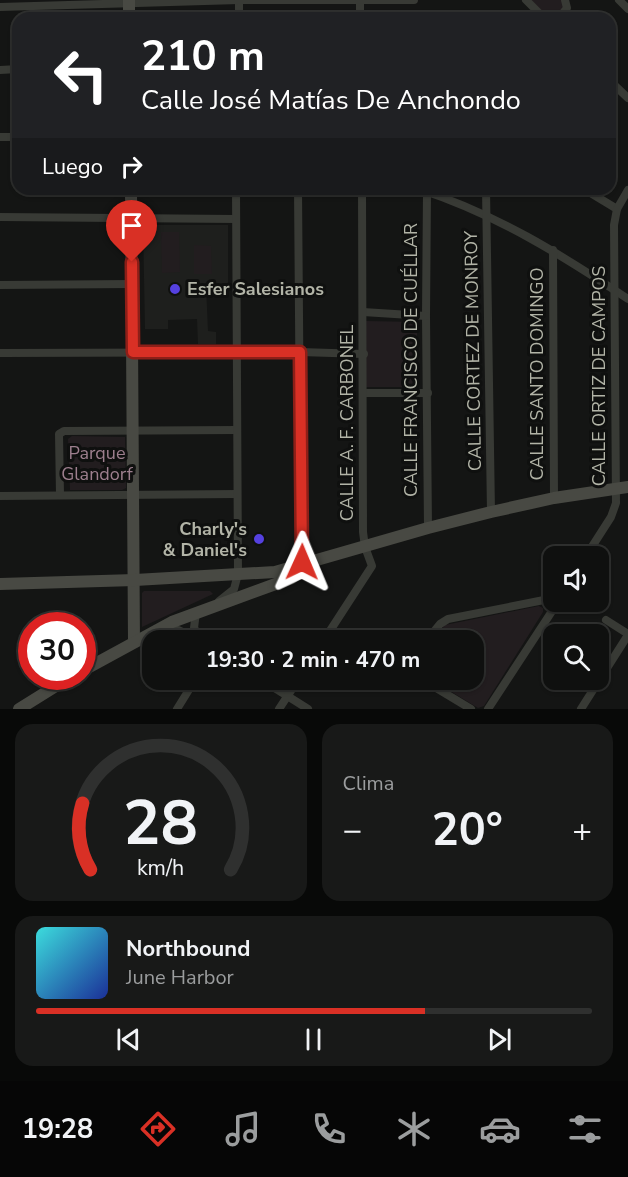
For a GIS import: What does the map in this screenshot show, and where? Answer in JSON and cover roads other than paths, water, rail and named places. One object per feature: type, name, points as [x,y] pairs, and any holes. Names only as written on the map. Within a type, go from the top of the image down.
[{"type":"main road","points":[[131,195],[135,495],[134,642]]},
{"type":"main road","points":[[0,584],[135,580],[275,572],[491,512],[554,498],[622,488]]},
{"type":"main road","points":[[158,630],[196,612],[241,598],[292,578],[298,573],[301,565]]},
{"type":"main road","points":[[96,663],[142,638]]},
{"type":"main road","points":[[19,709],[50,690]]},
{"type":"street","points":[[0,7],[239,0],[414,0]]},
{"type":"street","points":[[525,0],[538,12]]},
{"type":"street","points":[[619,0],[628,9]]},
{"type":"street","points":[[616,86],[628,98]]},
{"type":"street","name":"CALLE ORTIZ DE CAMPOS","points":[[592,546],[614,512],[622,488],[614,225],[617,209],[628,190]]},
{"type":"street","points":[[208,608],[231,592],[236,585],[238,574],[236,195]]},
{"type":"street","points":[[297,195],[301,565]]},
{"type":"street","name":"CALLE A. F. CARBONEL","points":[[331,630],[372,568],[363,532],[362,195]]},
{"type":"street","name":"CALLE FRANCISCO DE CUÉLLAR","points":[[423,195],[428,393],[428,528]]},
{"type":"street","points":[[436,195],[488,215],[553,250],[628,299]]},
{"type":"street","name":"CALLE CORTEZ DE MONROY","points":[[486,195],[491,512]]},
{"type":"street","points":[[594,195],[617,209]]},
{"type":"street","points":[[0,217],[236,219]]},
{"type":"street","name":"CALLE SANTO DOMINGO","points":[[553,250],[554,498]]},
{"type":"street","points":[[0,285],[132,285]]},
{"type":"street","points":[[363,312],[426,316]]},
{"type":"street","points":[[0,353],[300,352],[364,354]]},
{"type":"street","points":[[364,393],[428,393]]},
{"type":"street","points":[[60,495],[59,434],[61,432],[237,430]]},
{"type":"street","points":[[0,496],[237,494]]},
{"type":"street","points":[[436,630],[448,619],[543,600]]},
{"type":"street","points":[[195,630],[196,612]]},
{"type":"street","points":[[488,709],[551,612]]},
{"type":"street","points":[[581,709],[628,635],[606,620]]},
{"type":"street","points":[[177,709],[189,690]]},
{"type":"street","points":[[278,690],[308,709]]},
{"type":"street","points":[[279,709],[292,690]]},
{"type":"street","points":[[440,690],[471,709]]},
{"type":"place","name":"Esfer Salesianos","points":[[175,289]]},
{"type":"place","name":"Charly's & Daniel's","points":[[259,539]]},
{"type":"park label","name":"Parque Glandorf","points":[[97,463]]}]
